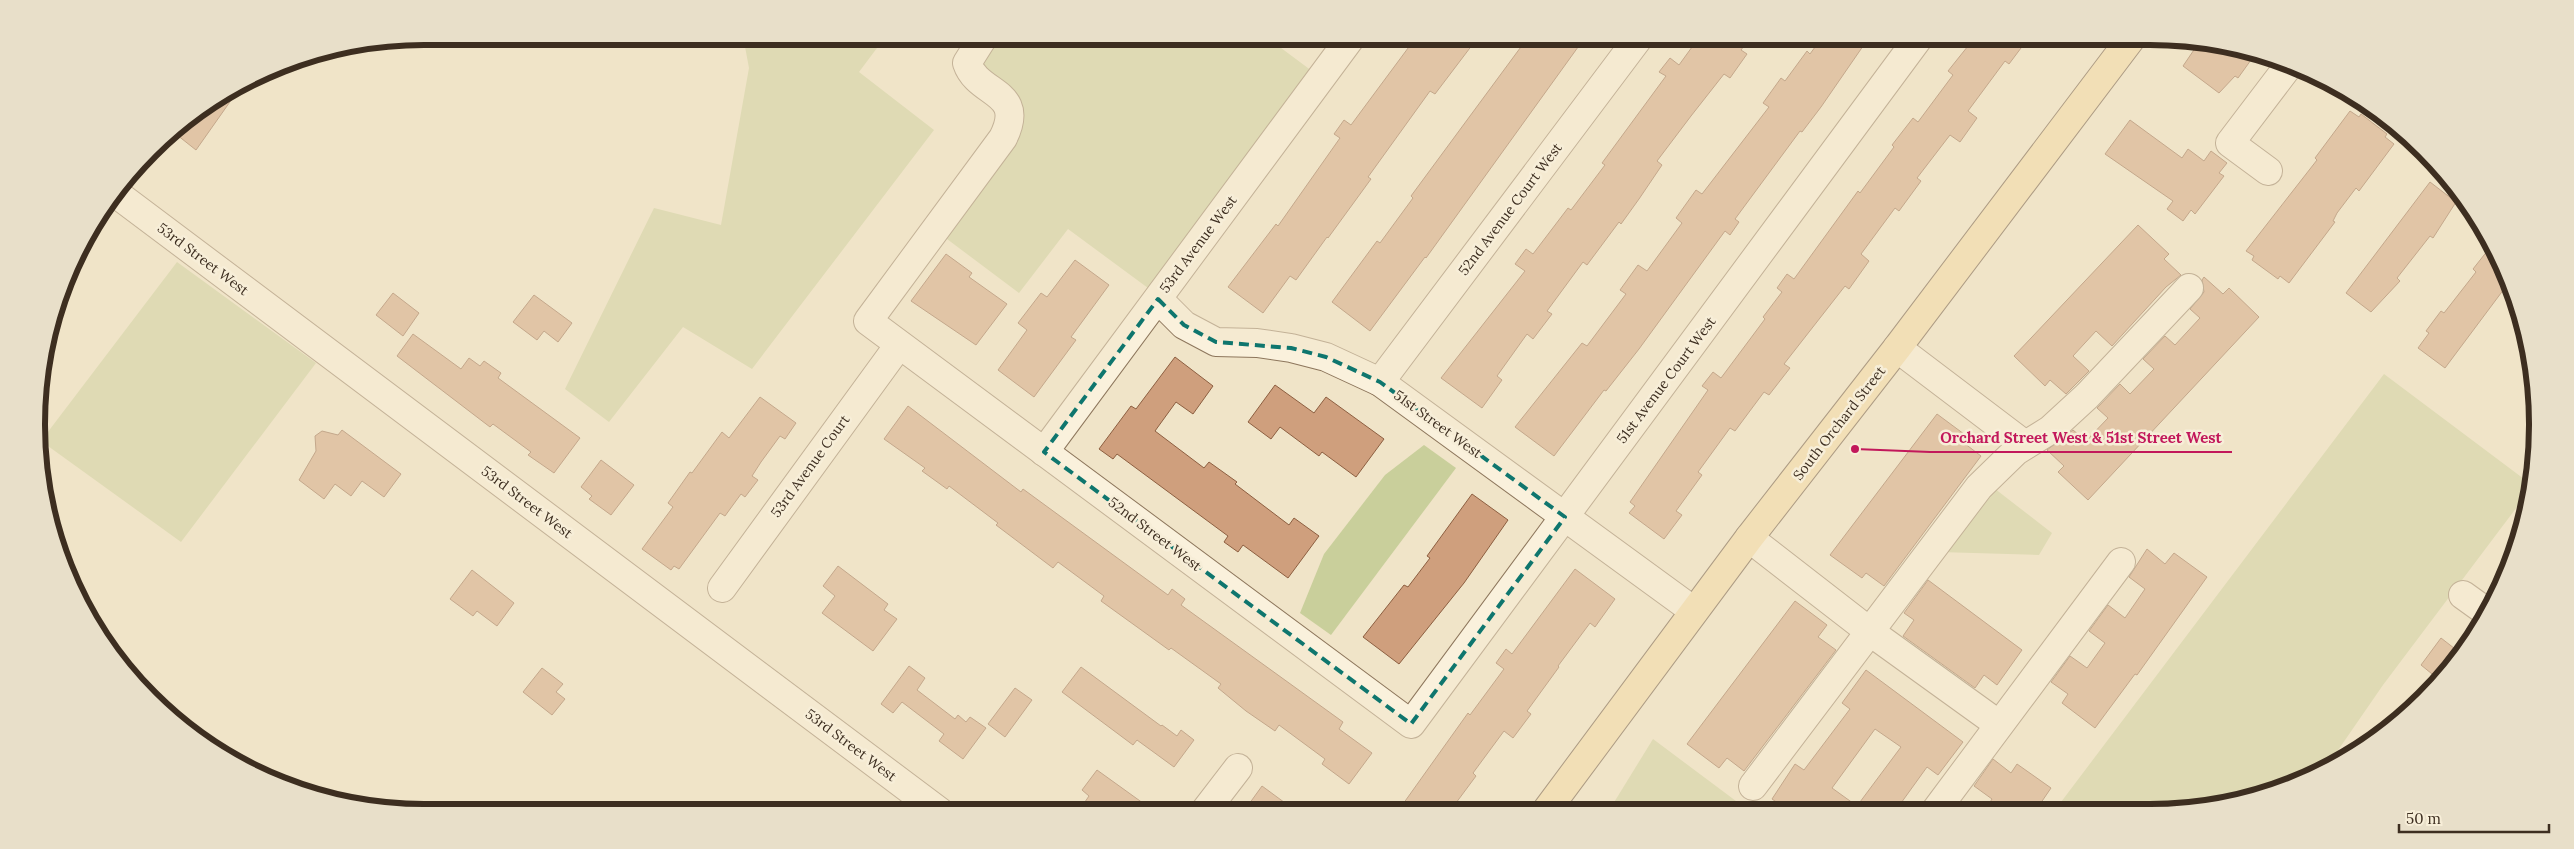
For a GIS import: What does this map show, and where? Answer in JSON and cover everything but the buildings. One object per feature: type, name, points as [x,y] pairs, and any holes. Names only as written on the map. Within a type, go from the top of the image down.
[{"type":"main road","name":"South Orchard Street","points":[[1551,804],[1749,538],[1897,348],[2126,45]]},
{"type":"street","name":"52nd Street West","points":[[978,45],[967,63],[974,75],[996,92],[1008,105],[1011,119],[1008,128],[1004,138],[868,321],[1411,724]]},
{"type":"street","name":"53rd Avenue West","points":[[1044,452],[1345,45]]},
{"type":"street","name":"52nd Avenue Court West","points":[[1380,382],[1633,45]]},
{"type":"street","name":"51st Avenue Court West","points":[[1411,724],[1913,45]]},
{"type":"street","points":[[2268,171],[2230,143],[2285,70]]},
{"type":"street","name":"53rd Street West","points":[[120,197],[929,804]]},
{"type":"street","points":[[1753,786],[1869,631],[1993,471],[2025,446],[2050,430],[2086,396],[2189,288]]},
{"type":"street","name":"51st Street West","points":[[1158,299],[1184,325],[1216,342],[1291,348],[1326,357],[1380,382],[1694,611]]},
{"type":"street","name":"53rd Avenue Court","points":[[722,588],[899,344]]},
{"type":"street","points":[[1897,348],[2025,446]]},
{"type":"street","points":[[1749,538],[1869,631],[1998,724]]},
{"type":"street","points":[[1940,804],[1998,724],[2121,562]]},
{"type":"street","points":[[2463,594],[2481,608]]},
{"type":"street","points":[[1210,804],[1238,768]]},
{"type":"highlighted area","points":[[1158,299],[1184,325],[1216,342],[1291,348],[1326,357],[1380,382],[1565,517],[1411,724],[1044,452]]},
{"type":"green space","points":[[745,45],[879,45],[859,72],[934,130],[752,369],[683,327],[609,422],[565,389],[654,208],[721,225],[749,68]]},
{"type":"green space","points":[[988,45],[1277,45],[1312,71],[1148,288],[1068,229],[1019,293],[939,233],[1016,132],[981,64]]},
{"type":"green space","points":[[177,262],[316,363],[181,542],[46,444],[45,435]]},
{"type":"green space","points":[[2384,374],[2525,480],[2522,501],[2383,685],[2334,756],[2295,775],[2224,797],[2174,803],[2060,804]]},
{"type":"green space","points":[[1424,445],[1456,468],[1331,635],[1300,613],[1324,554],[1385,475]]},
{"type":"green space","points":[[1990,485],[2052,533],[2039,555],[1939,552]]},
{"type":"green space","points":[[1653,739],[1740,804],[1613,804]]},
{"type":"place","name":"Orchard Street West & 51st Street West","points":[[1855,449]]}]
